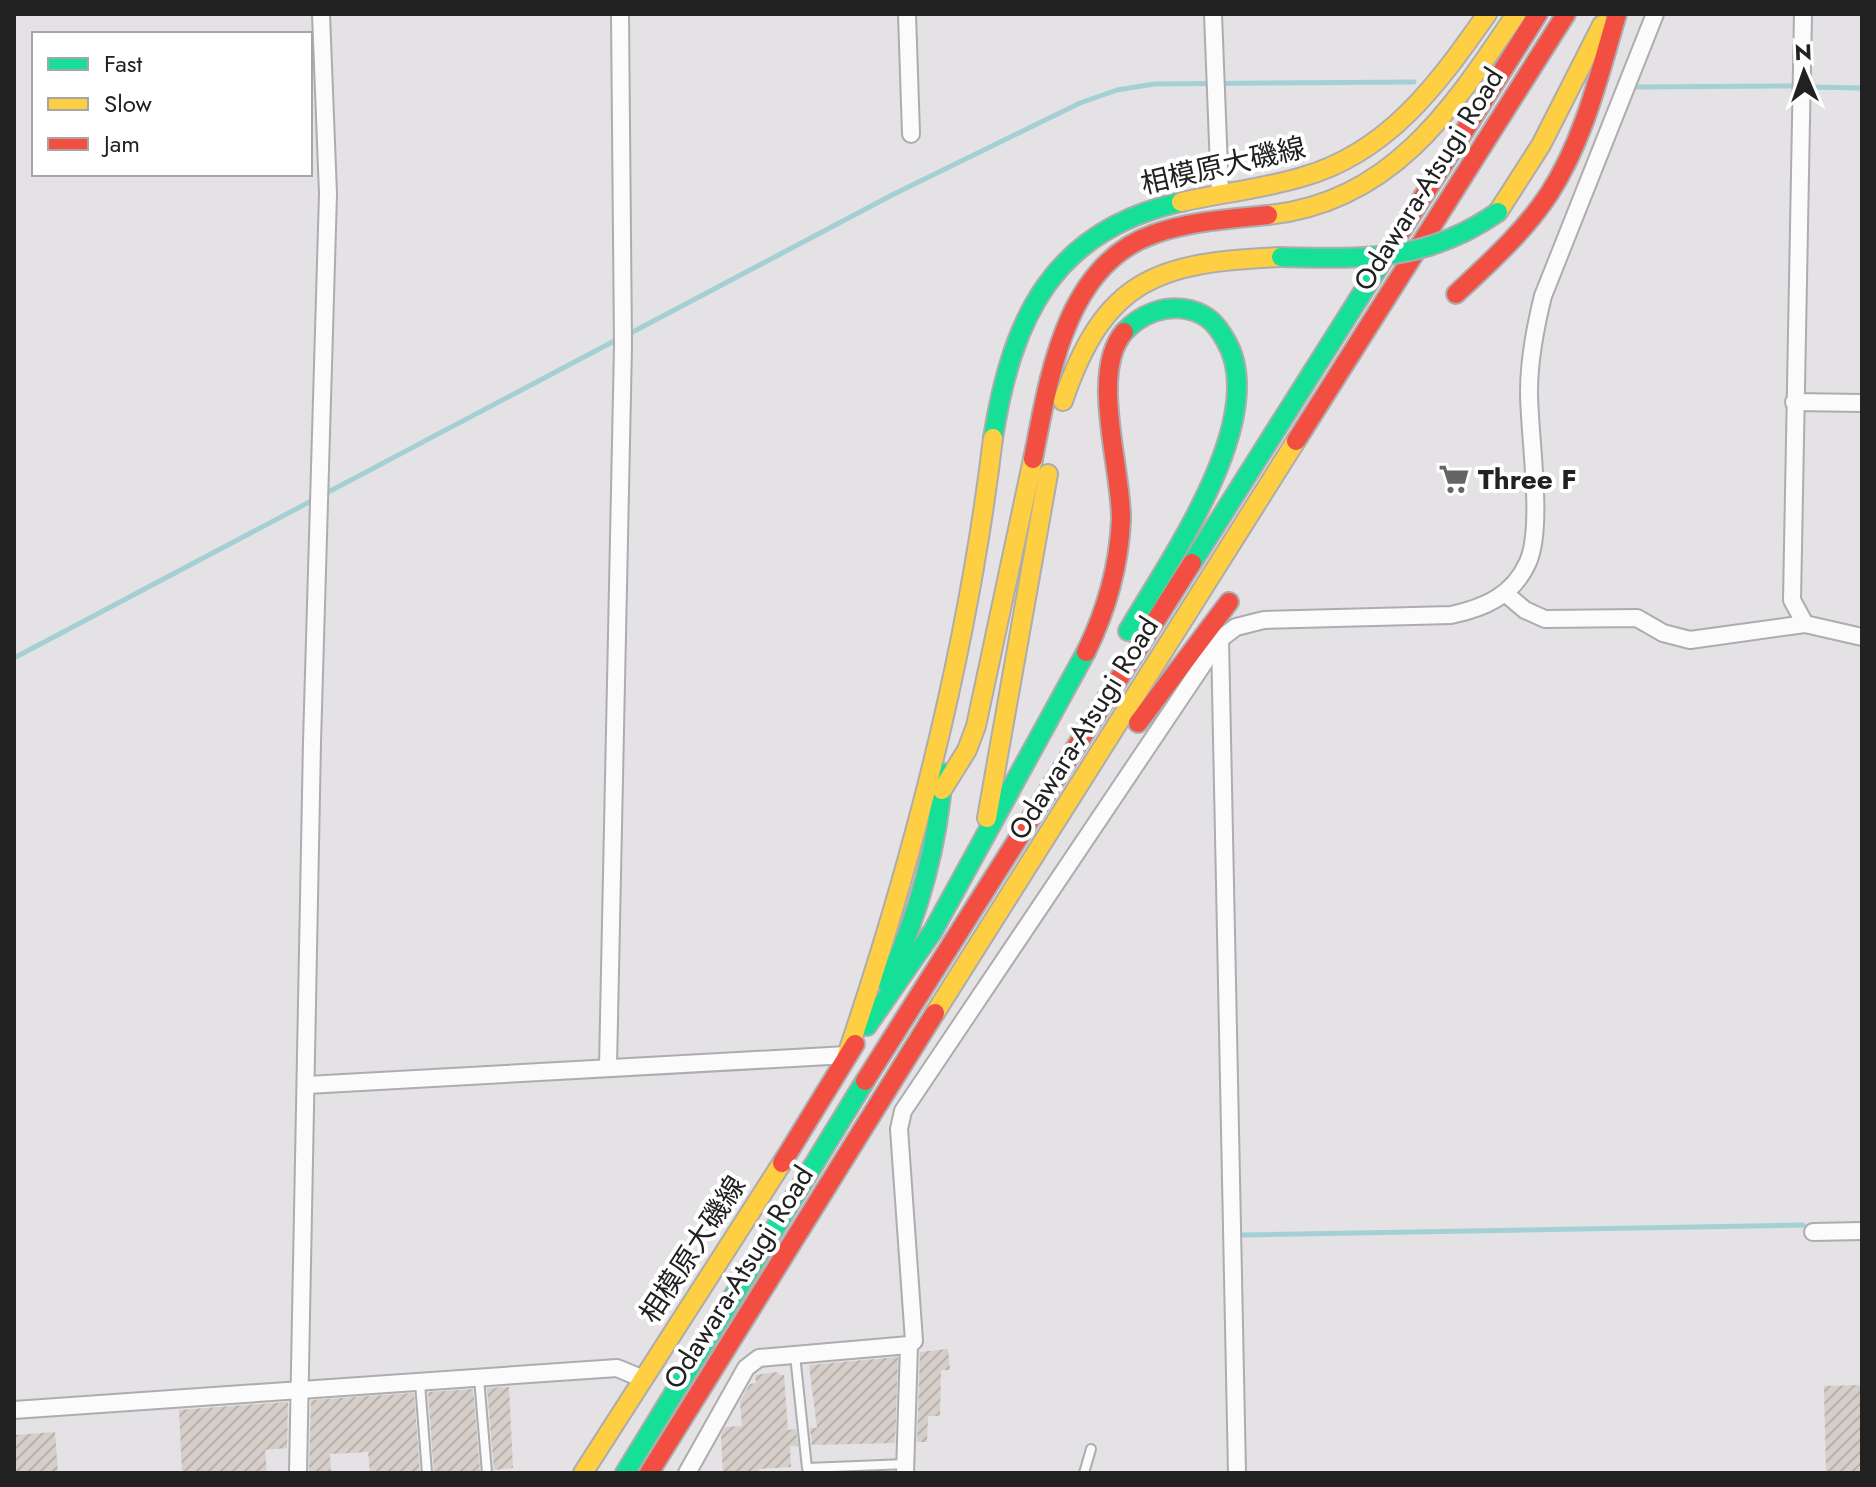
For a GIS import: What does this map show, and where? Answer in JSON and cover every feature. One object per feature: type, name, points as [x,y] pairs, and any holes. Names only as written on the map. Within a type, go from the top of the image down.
[{"type":"main road","name":"相模原大磯線","points":[[847,1055],[883,953],[944,719],[978,561],[1000,390],[1009,352],[1021,322],[1041,287],[1099,231],[1165,204],[1306,176],[1339,164],[1368,147],[1401,123],[1427,96],[1487,14]]},
{"type":"main road","points":[[883,953],[903,905],[929,811],[967,750],[976,726],[1055,357],[1082,296],[1100,269],[1133,245],[1170,229],[1318,207],[1366,185],[1420,140],[1516,14]]},
{"type":"main road","name":"Odawara-Atsugi Road","points":[[625,1473],[1030,820],[1538,14]]},
{"type":"main road","name":"Odawara-Atsugi Road","points":[[649,1473],[901,1067],[1566,14]]},
{"type":"main road","points":[[973,859],[987,818],[1063,400],[1075,359],[1089,330],[1110,306],[1140,282],[1184,265],[1238,258],[1420,253],[1473,232],[1498,212],[1518,187],[1608,14]]},
{"type":"main road","points":[[1456,294],[1534,214],[1565,164],[1586,117],[1617,14]]},
{"type":"main road","points":[[867,1026],[915,960],[973,859],[1092,640],[1108,602],[1121,535],[1120,489],[1109,408],[1108,375],[1113,351],[1125,329],[1142,316],[1163,309],[1187,309],[1209,317],[1226,334],[1233,351],[1239,401],[1229,441],[1178,542],[1072,733],[1030,820]]},
{"type":"main road","points":[[1052,832],[1229,602]]},
{"type":"main road","name":"相模原大磯線","points":[[583,1473],[867,1026],[900,958],[933,860],[942,790],[944,719]]},
{"type":"street","points":[[298,1473],[328,194],[321,14]]},
{"type":"street","points":[[608,1067],[623,346],[620,14]]},
{"type":"street","points":[[907,14],[911,134]]},
{"type":"street","points":[[1213,14],[1220,194]]},
{"type":"street","points":[[1632,76],[1644,14]]},
{"type":"street","points":[[687,1473],[746,1368],[759,1358],[909,1345],[914,1341],[899,1129],[903,1111],[1220,639],[1236,627],[1264,620],[1451,615],[1475,610],[1506,594],[1528,562],[1534,535],[1529,392],[1531,344],[1543,296],[1655,14]]},
{"type":"street","points":[[1803,14],[1792,600],[1805,624]]},
{"type":"street","points":[[1794,402],[1862,403]]},
{"type":"street","points":[[1506,594],[1525,610],[1545,619],[1637,618],[1663,633],[1690,640],[1805,624],[1862,637]]},
{"type":"street","points":[[1220,639],[1237,1473]]},
{"type":"street","points":[[307,1085],[847,1055]]},
{"type":"street","points":[[1813,1232],[1862,1231]]},
{"type":"street","points":[[906,1468],[909,1345]]},
{"type":"street","points":[[14,1410],[617,1368],[641,1378]]},
{"type":"lane","points":[[794,1354],[807,1468],[906,1468]]},
{"type":"lane","points":[[479,1378],[487,1473]]},
{"type":"lane","points":[[420,1383],[427,1473]]},
{"type":"lane","points":[[1084,1473],[1091,1449]]},
{"type":"building","points":[[948,1349],[950,1370],[941,1370],[940,1416],[928,1416],[927,1442],[917,1442],[920,1352]]},
{"type":"building","points":[[898,1357],[895,1443],[812,1445],[810,1428],[817,1428],[809,1365]]},
{"type":"building","points":[[778,1372],[784,1375],[788,1430],[796,1429],[798,1446],[790,1446],[791,1467],[759,1469],[760,1473],[723,1473],[721,1435],[725,1427],[742,1426],[740,1401],[750,1384],[756,1383],[755,1375]]},
{"type":"building","points":[[1862,1385],[1862,1473],[1826,1473],[1824,1386]]},
{"type":"building","points":[[509,1387],[513,1468],[494,1470],[487,1388]]},
{"type":"building","points":[[473,1389],[480,1471],[434,1473],[428,1392]]},
{"type":"building","points":[[414,1393],[420,1473],[370,1473],[368,1452],[330,1454],[331,1473],[309,1473],[311,1400]]},
{"type":"building","points":[[288,1402],[287,1448],[265,1450],[267,1473],[182,1473],[179,1410]]},
{"type":"building","points":[[55,1432],[58,1473],[14,1473],[14,1435]]},
{"type":"waterway","points":[[627,335],[894,194],[1080,103],[1117,90],[1154,84],[1414,82]]},
{"type":"waterway","points":[[1637,87],[1792,86]]},
{"type":"waterway","points":[[1811,87],[1862,88]]},
{"type":"waterway","points":[[14,658],[618,339]]},
{"type":"waterway","points":[[1243,1235],[1803,1225]]},
{"type":"traffic: fast","points":[[993,438],[1012,354],[1027,318],[1046,286],[1070,257],[1100,234],[1137,215],[1181,202]]},
{"type":"traffic: fast","points":[[1281,257],[1367,257],[1420,249],[1472,228],[1498,212]]},
{"type":"traffic: fast","points":[[1192,563],[1385,257]]},
{"type":"traffic: fast","points":[[1124,332],[1138,320],[1163,310],[1181,308],[1197,312],[1212,321],[1223,335],[1236,373],[1235,409],[1225,449],[1208,490],[1128,631]]},
{"type":"traffic: fast","points":[[867,1026],[933,931],[1086,652]]},
{"type":"traffic: fast","points":[[887,983],[925,881],[943,773]]},
{"type":"traffic: fast","points":[[625,1473],[865,1081]]},
{"type":"traffic: slow","points":[[1181,202],[1302,177],[1333,166],[1360,151],[1408,113],[1430,90],[1487,14]]},
{"type":"traffic: slow","points":[[1268,215],[1312,207],[1350,191],[1384,171],[1442,116],[1516,14]]},
{"type":"traffic: slow","points":[[1498,212],[1541,145],[1602,25]]},
{"type":"traffic: slow","points":[[1063,401],[1079,360],[1097,327],[1118,303],[1142,285],[1169,272],[1201,264],[1281,257]]},
{"type":"traffic: slow","points":[[847,1055],[895,903],[936,750],[969,595],[993,438]]},
{"type":"traffic: slow","points":[[935,1013],[1296,441]]},
{"type":"traffic: slow","points":[[942,790],[967,750],[976,726],[1033,459]]},
{"type":"traffic: slow","points":[[987,818],[1048,474]]},
{"type":"traffic: slow","points":[[583,1473],[782,1163]]},
{"type":"traffic: jam","points":[[1385,257],[1538,14]]},
{"type":"traffic: jam","points":[[1296,441],[1566,14]]},
{"type":"traffic: jam","points":[[1456,294],[1506,247],[1549,194],[1572,152],[1617,14]]},
{"type":"traffic: jam","points":[[1033,459],[1046,394],[1066,328],[1080,298],[1099,271],[1124,249],[1154,234],[1196,223],[1268,215]]},
{"type":"traffic: jam","points":[[1086,652],[1100,621],[1118,554],[1120,499],[1108,396],[1114,350],[1124,332]]},
{"type":"traffic: jam","points":[[865,1081],[1192,563]]},
{"type":"traffic: jam","points":[[1138,723],[1229,602]]},
{"type":"traffic: jam","points":[[649,1473],[935,1013]]},
{"type":"traffic: jam","points":[[782,1163],[855,1044]]},
{"type":"place","name":"Three F","points":[[1454,479]]}]
